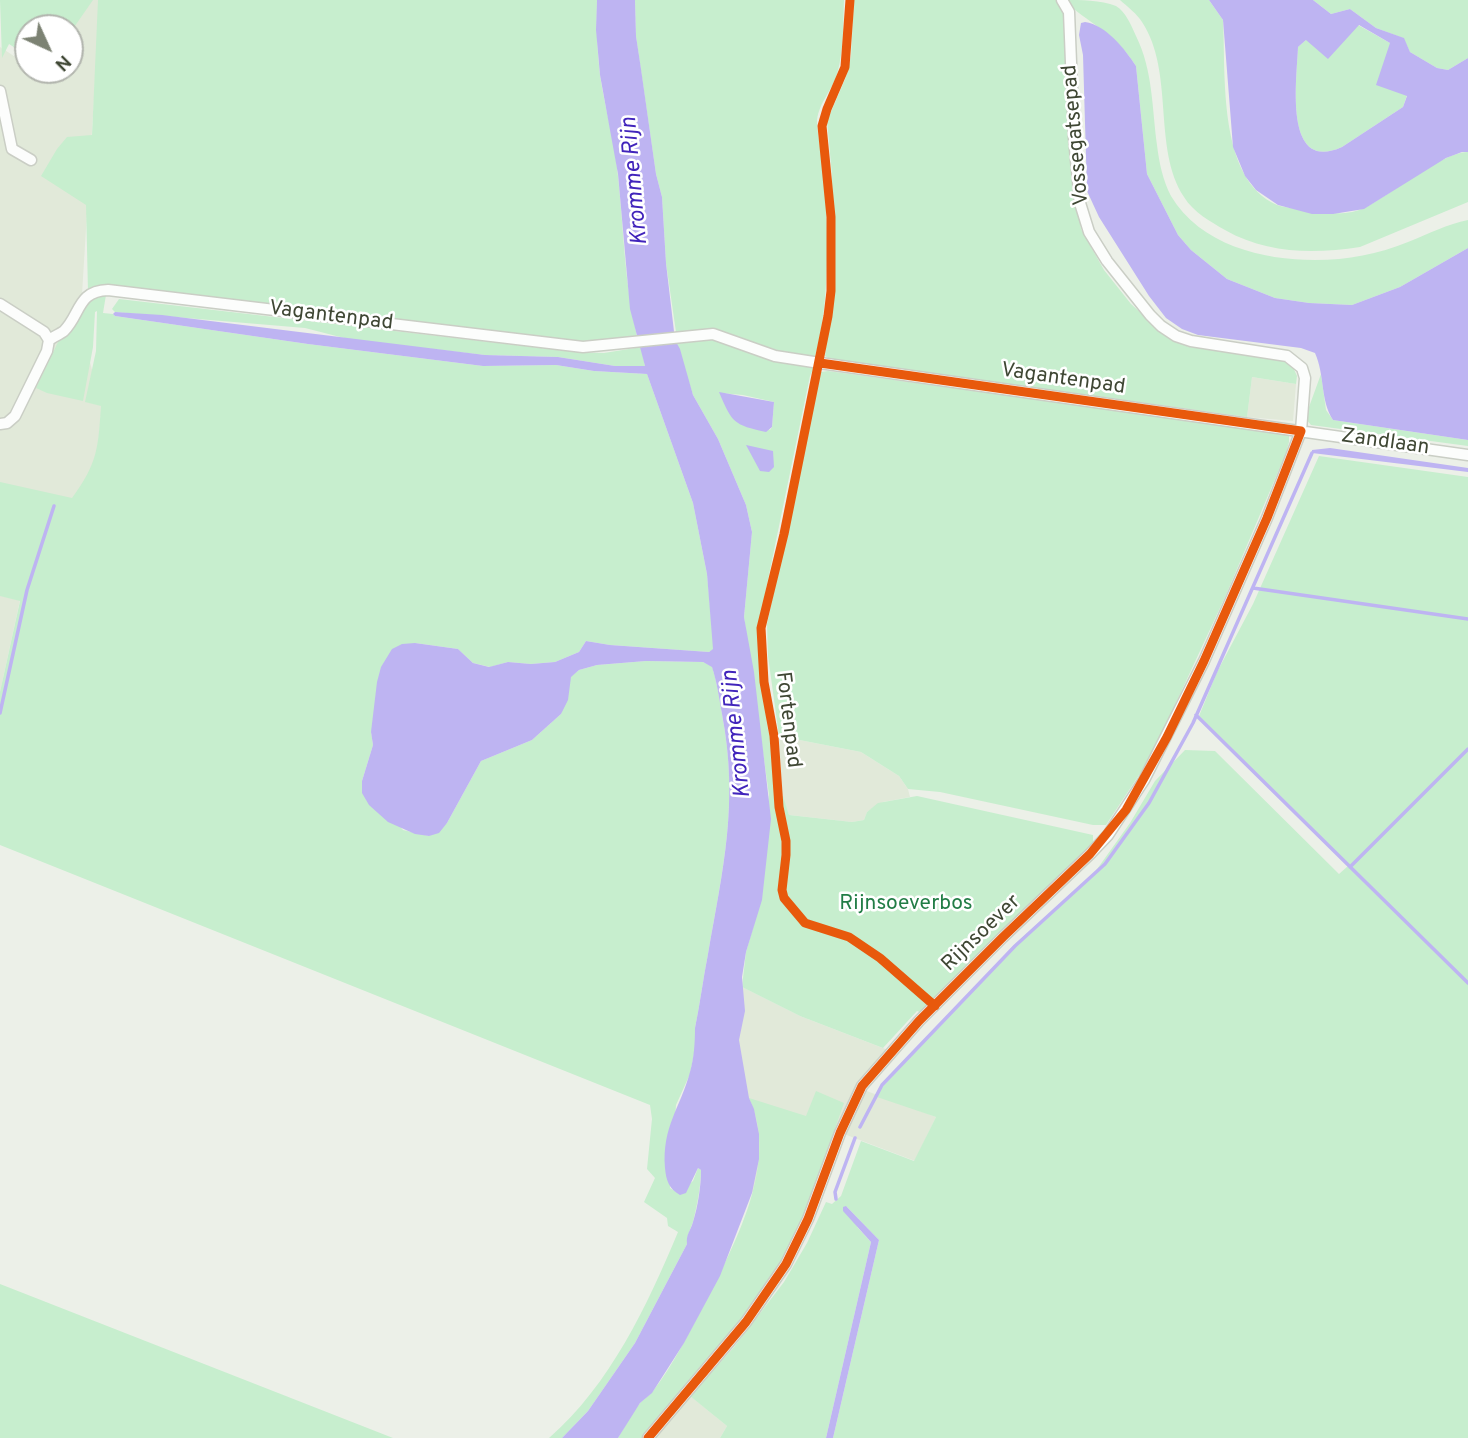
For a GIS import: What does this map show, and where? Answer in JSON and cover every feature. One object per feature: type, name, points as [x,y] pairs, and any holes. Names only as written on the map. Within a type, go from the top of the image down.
[{"type":"street","name":"Vossegatsepad","points":[[1062,0],[1069,12],[1074,138],[1080,203],[1089,232],[1132,294],[1161,326],[1175,336],[1191,341],[1287,356],[1295,360],[1302,368],[1305,378],[1301,431]]},
{"type":"street","points":[[0,91],[12,149],[31,160]]},
{"type":"street","name":"Vagantenpad","points":[[48,340],[64,331],[86,298],[97,290],[108,290],[583,347],[713,334],[775,356],[1301,431]]},
{"type":"street","points":[[0,304],[44,332],[48,340],[47,351],[15,416],[7,423],[0,424]]},
{"type":"street","name":"Zandlaan","points":[[1301,431],[1468,455]]},
{"type":"street","name":"Rijnsoever","points":[[648,1438],[746,1322],[786,1264],[808,1219],[840,1133],[862,1086],[919,1021],[1090,854],[1126,810],[1167,737],[1204,661],[1267,518],[1301,431]]},
{"type":"shaded area","points":[[84,0],[100,0],[80,327],[102,405],[97,455],[90,476],[73,499],[43,494],[0,692],[0,47],[14,56],[14,84],[84,84],[84,14],[77,14]]},
{"type":"shaded area","points":[[1252,377],[1296,384],[1293,421],[1247,417]]},
{"type":"shaded area","points":[[779,736],[861,752],[899,776],[910,797],[883,802],[867,812],[864,820],[852,822],[789,815],[782,795]]},
{"type":"shaded area","points":[[742,987],[800,1016],[888,1050],[859,1083],[805,1220],[750,1191],[736,1059]]},
{"type":"shaded area","points":[[864,1090],[936,1117],[915,1161],[844,1134]]},
{"type":"shaded area","points":[[688,1394],[727,1426],[720,1438],[651,1438]]},
{"type":"green space","points":[[0,0],[93,0],[83,14],[14,14],[14,47],[9,44],[2,58]]},
{"type":"green space","points":[[98,0],[597,0],[600,75],[617,163],[627,276],[637,336],[589,342],[88,292],[86,205],[41,176],[67,137],[92,135]]},
{"type":"green space","points":[[635,0],[844,0],[839,65],[835,80],[819,110],[817,123],[824,175],[827,248],[826,292],[815,357],[714,332],[676,332],[666,263],[662,197],[656,174],[636,36]]},
{"type":"green space","points":[[854,0],[1058,0],[1064,11],[1074,181],[1081,229],[1104,270],[1131,304],[1170,339],[1189,347],[1279,357],[1292,365],[1297,376],[1296,384],[1252,377],[1247,417],[830,359],[825,356],[833,292],[832,175],[827,121],[846,77],[851,56]]},
{"type":"green space","points":[[1065,0],[1110,4],[1120,9],[1128,19],[1146,62],[1159,158],[1166,184],[1183,213],[1198,227],[1216,238],[1254,253],[1315,260],[1363,256],[1468,220],[1468,248],[1400,287],[1352,305],[1275,298],[1227,279],[1191,250],[1178,235],[1147,174],[1136,66],[1116,41]]},
{"type":"green space","points":[[1120,0],[1209,0],[1223,20],[1226,95],[1234,149],[1244,173],[1258,192],[1277,205],[1327,213],[1359,210],[1445,158],[1468,152],[1468,202],[1360,247],[1325,251],[1274,248],[1241,238],[1220,227],[1192,207],[1174,177],[1165,133],[1158,64],[1152,42],[1140,19]]},
{"type":"green space","points":[[1313,0],[1468,0],[1468,58],[1448,70],[1437,68],[1410,52],[1403,38],[1376,28],[1350,9],[1331,14]]},
{"type":"green space","points":[[1358,25],[1390,43],[1407,95],[1403,107],[1342,147],[1323,152],[1310,147],[1302,136],[1296,100],[1298,47],[1306,40]]},
{"type":"green space","points":[[106,295],[103,313],[115,316],[483,366],[556,365],[594,371],[647,374],[693,503],[707,574],[714,649],[709,652],[586,641],[579,652],[555,662],[508,662],[490,667],[473,663],[458,649],[415,643],[371,732],[373,745],[362,781],[403,830],[429,836],[447,823],[481,761],[532,740],[561,714],[571,676],[579,670],[597,665],[646,661],[703,662],[712,666],[727,746],[727,835],[695,1028],[695,1049],[690,1074],[676,1105],[670,1188],[678,1193],[693,1181],[698,1168],[701,1170],[697,1203],[687,1244],[635,1343],[588,1411],[562,1438],[549,1438],[591,1394],[625,1343],[678,1232],[668,1226],[667,1218],[644,1202],[655,1178],[647,1169],[652,1119],[650,1105],[0,845],[0,692],[20,601],[0,596],[0,482],[72,498],[87,475],[95,455],[101,406],[85,402],[96,351],[97,311],[83,401],[36,388],[58,342],[86,304],[93,297]]},
{"type":"green space","points":[[119,299],[576,352],[604,353],[641,347],[645,366],[615,366],[558,357],[485,355],[352,340],[305,328],[115,312],[112,309]]},
{"type":"green space","name":"Rijnsoeverbos","points":[[711,337],[815,365],[810,376],[758,628],[759,659],[768,712],[776,795],[783,796],[789,815],[852,822],[864,820],[867,812],[878,803],[917,796],[1093,835],[1093,844],[922,1013],[917,1011],[883,1048],[800,1016],[742,987],[746,952],[754,924],[769,795],[744,617],[752,532],[746,505],[718,439],[693,395],[675,340]],"holes":[[[720,393],[774,402],[770,430]]]},
{"type":"green space","points":[[821,372],[1289,434],[1286,453],[1226,595],[1161,735],[1141,772],[1106,825],[1093,825],[940,792],[908,789],[899,776],[861,752],[779,736],[768,656],[767,624],[819,380]]},
{"type":"green space","points":[[1321,374],[1326,410],[1333,420],[1468,440],[1468,446],[1311,425],[1305,418]]},
{"type":"green space","points":[[1319,456],[1468,477],[1468,1438],[833,1438],[879,1240],[846,1206],[858,1228],[871,1242],[826,1438],[720,1438],[727,1426],[690,1396],[734,1347],[784,1282],[807,1243],[826,1202],[832,1204],[841,1196],[861,1141],[914,1161],[936,1117],[874,1096],[1015,944],[1095,872],[1130,823],[1155,781],[1185,750],[1215,751],[1339,874],[1348,866],[1199,716]]},
{"type":"green space","points":[[816,1091],[844,1103],[790,1248],[747,1316],[662,1412],[643,1438],[618,1438],[635,1410],[661,1381],[674,1360],[740,1230],[756,1176],[759,1149],[757,1123],[749,1098],[806,1116]]},
{"type":"green space","points":[[0,1284],[393,1438],[0,1438]]},
{"type":"water","name":"Kromme Rijn","points":[[597,0],[635,0],[636,36],[656,174],[662,197],[675,340],[693,395],[718,439],[746,505],[752,532],[744,617],[754,672],[771,819],[762,900],[746,952],[742,977],[745,1011],[739,1040],[749,1098],[759,1134],[759,1159],[752,1193],[720,1276],[684,1343],[652,1393],[640,1403],[618,1438],[562,1438],[588,1411],[635,1343],[687,1244],[698,1203],[701,1170],[698,1168],[686,1193],[680,1195],[667,1180],[665,1153],[669,1129],[692,1061],[727,835],[727,746],[712,667],[703,662],[646,661],[597,665],[579,670],[571,677],[568,700],[561,714],[532,740],[481,761],[439,833],[429,836],[415,834],[388,822],[369,805],[362,793],[362,781],[373,745],[371,732],[381,667],[392,649],[402,644],[415,643],[458,649],[473,663],[489,667],[508,662],[555,662],[579,652],[586,641],[709,652],[713,649],[707,574],[693,503],[647,374],[594,371],[556,365],[483,366],[308,344],[113,314],[162,315],[485,355],[558,357],[615,366],[645,366],[630,309],[618,174],[600,75],[596,30]]},
{"type":"water","points":[[1209,0],[1313,0],[1331,14],[1350,9],[1376,28],[1404,38],[1410,52],[1437,68],[1448,70],[1468,58],[1468,152],[1446,158],[1364,209],[1312,214],[1278,205],[1256,190],[1245,176],[1233,147],[1223,20]],"holes":[[[1359,25],[1390,43],[1376,85],[1407,96],[1403,107],[1342,147],[1323,152],[1310,147],[1302,136],[1298,119],[1298,47],[1306,40],[1328,59]]]},
{"type":"water","points":[[1081,23],[1100,28],[1121,45],[1136,66],[1147,174],[1178,235],[1191,250],[1227,279],[1275,298],[1352,305],[1400,287],[1468,248],[1468,440],[1333,420],[1326,404],[1315,353],[1301,348],[1198,335],[1182,329],[1166,318],[1099,217],[1087,191],[1083,55],[1079,35]]},
{"type":"water","points":[[719,392],[774,402],[772,427],[766,432],[735,421]]},
{"type":"water","points":[[746,445],[773,451],[774,467],[769,472],[760,471]]},
{"type":"water","points":[[1330,448],[1468,468],[1468,472],[1312,453],[1312,450]]},
{"type":"water","points":[[846,1206],[879,1240],[833,1438],[826,1438],[871,1242],[843,1211]]},
{"type":"waterway","points":[[860,1127],[882,1085],[1015,946],[1105,864],[1149,803],[1193,723],[1312,453]]},
{"type":"waterway","points":[[0,713],[27,590],[54,506]]},
{"type":"waterway","points":[[1253,588],[1468,619]]},
{"type":"waterway","points":[[1196,715],[1468,983]]},
{"type":"waterway","points":[[1350,867],[1468,749]]},
{"type":"waterway","points":[[836,1199],[835,1192],[855,1138]]},
{"type":"cycle path","name":"Fortenpad","points":[[850,0],[845,67],[822,126],[831,217],[831,291],[828,316],[784,534],[761,628],[764,682],[774,736],[779,807],[786,841],[782,890],[784,898],[805,923],[849,937],[880,958],[935,1006]]},
{"type":"cycle path","points":[[648,1438],[746,1322],[786,1264],[808,1219],[840,1133],[862,1086],[919,1021],[1090,854],[1126,810],[1167,737],[1204,661],[1267,518],[1301,431],[820,363]]}]
